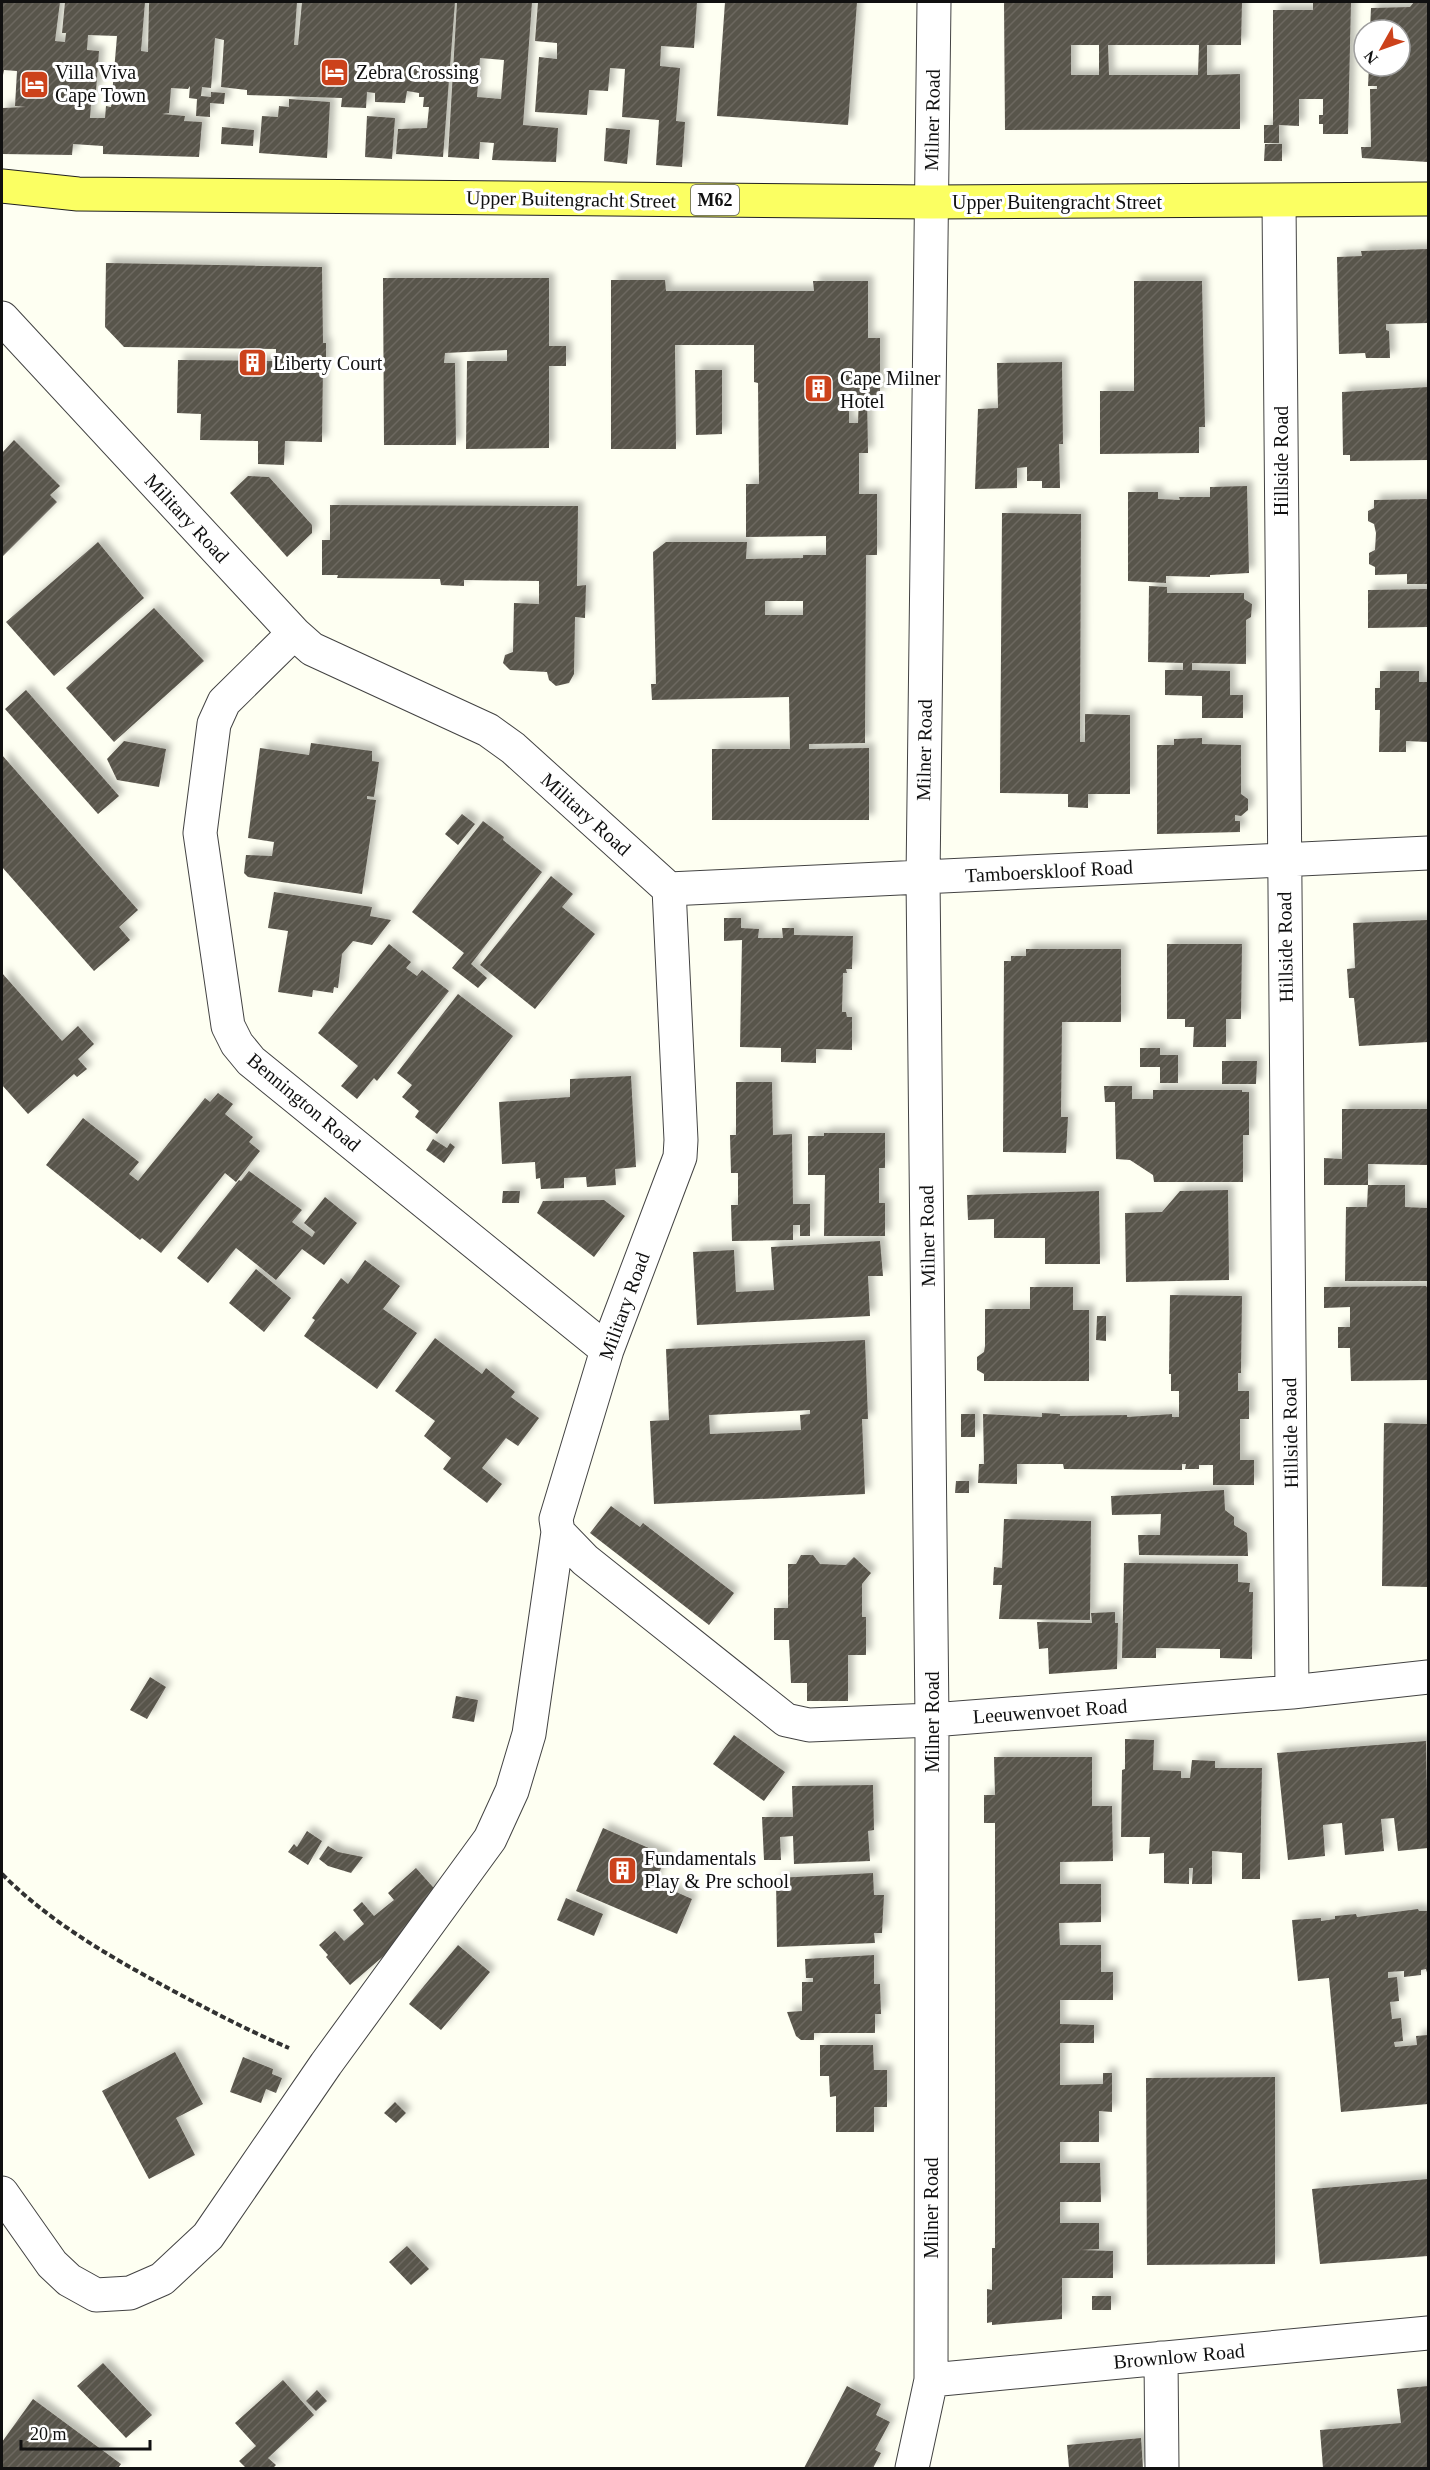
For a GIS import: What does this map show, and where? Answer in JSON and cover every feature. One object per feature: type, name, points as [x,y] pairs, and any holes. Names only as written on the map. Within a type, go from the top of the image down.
[{"type":"main road","name":"Upper Buitengracht Street","points":[[2,186],[78,194],[931,202],[1428,199]]},
{"type":"street","name":"Milner Road","points":[[912,2469],[931,2379],[932,1720],[923,878],[934,2]]},
{"type":"street","name":"Hillside Road","points":[[1279,201],[1292,1692]]},
{"type":"street","name":"Military Road","points":[[2,318],[312,650],[488,730],[513,748],[669,889],[680,1156],[607,1350],[556,1519],[558,1532],[529,1734],[512,1791],[490,1839],[326,2064],[208,2236],[162,2279],[130,2293],[96,2295],[69,2280],[52,2264],[2,2193]]},
{"type":"street","name":"Bennington Road","points":[[294,633],[224,702],[214,724],[200,833],[228,1026],[237,1044],[251,1061],[607,1350]]},
{"type":"street","name":"Tamboerskloof Road","points":[[669,889],[923,878],[1284,858],[1428,853]]},
{"type":"street","name":"Leeuwenvoet Road","points":[[558,1532],[585,1560],[786,1719],[809,1725],[932,1720],[1292,1692],[1428,1677]]},
{"type":"street","name":"Brownlow Road","points":[[931,2379],[1428,2334]]},
{"type":"street","points":[[1161,2358],[1162,2469]]},
{"type":"path","points":[[2,1874],[30,1902],[97,1949],[246,2030],[326,2064]]},
{"type":"building","points":[[2,2],[60,2],[55,41],[65,42],[66,33],[62,33],[65,2],[145,2],[141,51],[148,52],[149,2],[297,2],[294,45],[298,45],[302,2],[455,2],[443,157],[396,154],[398,129],[427,128],[429,107],[423,107],[424,97],[419,97],[419,93],[407,91],[405,103],[375,102],[375,93],[367,92],[366,108],[341,107],[342,98],[247,95],[247,90],[221,87],[224,40],[215,38],[211,88],[202,87],[201,96],[211,97],[211,92],[225,93],[224,104],[210,103],[210,117],[196,116],[197,99],[189,98],[190,86],[188,89],[171,88],[169,113],[162,114],[185,116],[184,121],[202,122],[199,157],[103,154],[103,146],[73,144],[72,155],[2,154],[2,108],[26,107],[15,106],[17,71],[4,70],[2,80]],"holes":[[[88,35],[117,36],[111,107],[106,106],[105,118],[90,118],[92,91],[96,91],[99,51],[87,50]]]},
{"type":"building","points":[[457,2],[532,2],[523,125],[558,128],[556,162],[492,160],[494,143],[480,142],[479,159],[448,157]],"holes":[[[480,58],[504,60],[501,99],[477,97]]]},
{"type":"building","points":[[538,2],[697,2],[694,48],[661,46],[660,66],[680,68],[676,121],[685,122],[682,167],[656,165],[659,120],[622,117],[625,69],[610,68],[608,91],[589,90],[587,115],[535,112],[539,57],[557,59],[557,43],[535,41]]},
{"type":"building","points":[[725,2],[857,2],[848,125],[717,116]]},
{"type":"building","points":[[1004,2],[1242,2],[1241,45],[1207,45],[1207,75],[1240,74],[1240,129],[1005,130]],"holes":[[[1071,45],[1099,45],[1099,75],[1071,75]],[[1108,45],[1199,45],[1198,75],[1109,75]]]},
{"type":"building","points":[[1313,2],[1351,2],[1348,134],[1323,134],[1323,124],[1319,124],[1319,115],[1323,115],[1323,99],[1299,99],[1299,126],[1279,125],[1279,143],[1264,143],[1264,125],[1273,125],[1273,10],[1313,10]]},
{"type":"building","points":[[1414,2],[1428,2],[1428,162],[1362,158],[1361,147],[1371,147],[1370,89],[1377,89],[1377,86],[1368,86],[1368,78],[1412,78],[1412,18],[1371,18],[1371,8],[1410,7]]},
{"type":"building","points":[[289,99],[330,102],[327,158],[259,153],[262,116],[278,117],[279,106],[289,107]]},
{"type":"building","points":[[367,116],[395,118],[392,159],[365,157]]},
{"type":"building","points":[[222,127],[254,130],[253,146],[221,144]]},
{"type":"building","points":[[606,128],[630,130],[627,164],[604,161]]},
{"type":"building","points":[[1265,144],[1282,144],[1282,161],[1264,161]]},
{"type":"building","points":[[1428,249],[1428,323],[1386,324],[1386,330],[1389,331],[1390,358],[1366,358],[1365,353],[1339,354],[1337,257],[1362,256],[1361,251]]},
{"type":"building","name":"Liberty Court","points":[[106,263],[322,267],[323,343],[326,343],[326,365],[323,365],[322,442],[285,441],[284,465],[258,464],[258,441],[200,440],[201,414],[177,413],[178,360],[276,361],[276,349],[124,347],[105,327]]},
{"type":"building","points":[[383,278],[549,278],[549,346],[566,346],[566,366],[549,366],[549,448],[466,449],[467,361],[507,361],[507,350],[445,353],[444,363],[455,363],[456,445],[384,445]]},
{"type":"building","points":[[611,280],[665,280],[666,291],[814,291],[813,281],[868,281],[868,338],[880,338],[880,395],[867,396],[868,453],[859,453],[859,494],[877,494],[877,555],[866,555],[865,743],[809,744],[809,749],[869,748],[869,820],[712,820],[712,749],[790,749],[789,697],[652,700],[651,684],[656,684],[653,552],[666,542],[747,542],[746,559],[803,558],[803,555],[826,555],[826,536],[746,537],[746,484],[759,484],[758,383],[754,382],[754,345],[675,345],[676,449],[611,449]],"holes":[[[849,395],[859,395],[858,423],[849,423]],[[765,601],[803,601],[803,615],[765,615]]]},
{"type":"building","points":[[1134,281],[1202,281],[1205,427],[1199,427],[1199,453],[1100,454],[1100,391],[1134,391]]},
{"type":"building","points":[[1062,362],[1063,444],[1059,444],[1060,488],[1042,488],[1042,481],[1027,481],[1027,467],[1017,468],[1017,488],[975,489],[978,409],[998,408],[997,363]]},
{"type":"building","points":[[695,370],[722,370],[722,434],[696,435]]},
{"type":"building","points":[[1428,387],[1428,460],[1350,461],[1350,455],[1343,455],[1342,392]]},
{"type":"building","points":[[14,440],[60,486],[50,495],[57,502],[2,557],[2,453]]},
{"type":"building","points":[[248,476],[269,477],[312,525],[312,533],[287,557],[230,493]]},
{"type":"building","points":[[1247,486],[1249,573],[1210,575],[1210,577],[1166,576],[1166,583],[1128,581],[1128,492],[1158,492],[1158,499],[1180,500],[1179,497],[1210,497],[1210,487]]},
{"type":"building","points":[[1428,499],[1428,584],[1407,584],[1407,574],[1375,575],[1375,567],[1369,564],[1369,553],[1375,550],[1376,533],[1374,524],[1368,521],[1368,511],[1374,508],[1374,500]]},
{"type":"building","points":[[330,505],[578,506],[577,586],[586,585],[585,618],[575,617],[574,674],[569,683],[556,686],[549,680],[547,672],[510,670],[503,663],[505,655],[513,652],[514,603],[539,604],[539,581],[464,580],[464,586],[441,585],[440,579],[337,578],[338,575],[322,575],[322,540],[330,540]]},
{"type":"building","points":[[1002,513],[1081,514],[1080,742],[1085,742],[1085,714],[1130,715],[1130,794],[1088,794],[1088,808],[1068,807],[1068,794],[1000,793]]},
{"type":"building","points":[[98,542],[144,598],[54,676],[6,622]]},
{"type":"building","points":[[1149,586],[1167,587],[1167,593],[1244,593],[1244,599],[1252,604],[1251,617],[1246,620],[1246,664],[1192,663],[1192,670],[1230,671],[1230,695],[1243,695],[1243,718],[1202,718],[1202,696],[1165,695],[1165,670],[1183,670],[1183,663],[1148,662]]},
{"type":"building","points":[[1428,589],[1428,627],[1368,628],[1368,590]]},
{"type":"building","points":[[154,608],[204,661],[114,742],[66,688]]},
{"type":"building","points":[[1380,671],[1419,671],[1419,682],[1428,682],[1428,742],[1406,741],[1406,752],[1379,752],[1380,710],[1375,710],[1375,688],[1380,688]]},
{"type":"building","points":[[26,690],[119,796],[98,814],[5,709]]},
{"type":"building","points":[[1202,738],[1202,744],[1241,745],[1241,794],[1248,799],[1248,810],[1241,816],[1235,815],[1235,821],[1240,821],[1240,832],[1157,834],[1157,745],[1174,745],[1174,739]]},
{"type":"building","points":[[124,741],[166,749],[159,787],[117,780],[107,759]]},
{"type":"building","points":[[311,743],[372,751],[372,761],[379,762],[374,797],[367,796],[367,799],[376,800],[362,894],[248,877],[244,873],[246,855],[272,856],[274,842],[248,838],[260,748],[309,755]]},
{"type":"building","points":[[2,755],[138,910],[119,927],[130,940],[94,971],[2,867]]},
{"type":"building","points":[[462,814],[475,824],[458,845],[445,834]]},
{"type":"building","points":[[483,821],[542,872],[471,964],[487,978],[478,988],[452,968],[464,953],[412,912]]},
{"type":"building","points":[[551,876],[573,894],[562,907],[595,934],[535,1009],[480,965]]},
{"type":"building","points":[[274,892],[372,907],[370,916],[391,920],[372,945],[353,941],[342,954],[338,988],[334,987],[333,993],[313,990],[312,997],[278,992],[288,931],[268,928]]},
{"type":"building","points":[[724,918],[741,918],[741,928],[759,929],[758,938],[783,938],[782,928],[794,928],[794,935],[853,936],[852,969],[846,969],[847,973],[843,973],[842,1012],[846,1012],[847,1017],[852,1017],[852,1050],[816,1049],[816,1063],[781,1062],[781,1048],[740,1047],[742,940],[724,941]]},
{"type":"building","points":[[1428,920],[1428,1042],[1359,1046],[1354,998],[1349,998],[1347,969],[1355,968],[1353,923]]},
{"type":"building","points":[[389,944],[411,962],[406,968],[417,976],[422,970],[449,991],[377,1081],[374,1078],[357,1099],[341,1086],[358,1066],[318,1033]]},
{"type":"building","points":[[1167,944],[1242,944],[1241,1019],[1226,1019],[1226,1047],[1193,1047],[1194,1027],[1185,1027],[1185,1019],[1167,1019]]},
{"type":"building","points":[[1026,949],[1121,949],[1121,1022],[1062,1022],[1061,1117],[1068,1117],[1066,1153],[1003,1152],[1004,961],[1011,961],[1011,956],[1026,956]]},
{"type":"building","points":[[2,973],[62,1041],[78,1026],[94,1044],[78,1059],[87,1069],[77,1077],[74,1074],[28,1114],[2,1085]]},
{"type":"building","points":[[458,994],[513,1036],[437,1134],[415,1117],[419,1111],[402,1097],[412,1085],[397,1073]]},
{"type":"building","points":[[1140,1048],[1160,1048],[1160,1055],[1178,1055],[1178,1083],[1160,1083],[1160,1067],[1140,1067]]},
{"type":"building","points":[[1222,1061],[1257,1061],[1256,1084],[1222,1084]]},
{"type":"building","points":[[631,1076],[636,1167],[615,1169],[616,1185],[587,1187],[586,1177],[564,1178],[564,1188],[541,1189],[540,1178],[536,1179],[535,1162],[502,1164],[499,1102],[570,1097],[570,1079]]},
{"type":"building","points":[[736,1082],[772,1082],[773,1135],[792,1134],[793,1204],[810,1204],[810,1236],[800,1236],[800,1225],[793,1225],[793,1240],[732,1241],[731,1205],[738,1205],[738,1173],[731,1173],[730,1135],[736,1135]]},
{"type":"building","points":[[1104,1086],[1132,1086],[1132,1099],[1153,1099],[1153,1090],[1242,1090],[1242,1092],[1249,1092],[1249,1135],[1243,1135],[1243,1182],[1154,1182],[1153,1175],[1130,1160],[1116,1159],[1115,1102],[1105,1102]]},
{"type":"building","points":[[218,1093],[233,1104],[225,1114],[253,1137],[249,1142],[260,1151],[236,1182],[225,1173],[161,1253],[142,1238],[140,1240],[46,1165],[83,1118],[139,1162],[129,1174],[138,1181],[205,1098],[210,1102]]},
{"type":"building","points":[[1342,1109],[1428,1109],[1428,1165],[1368,1164],[1368,1185],[1324,1185],[1324,1158],[1342,1159]]},
{"type":"building","points":[[824,1133],[885,1133],[885,1168],[879,1168],[879,1203],[885,1203],[885,1236],[824,1236],[825,1175],[808,1175],[808,1136],[824,1136]]},
{"type":"building","points":[[433,1139],[447,1148],[450,1143],[455,1147],[444,1163],[426,1150]]},
{"type":"building","points":[[249,1171],[302,1210],[292,1222],[312,1237],[315,1232],[304,1223],[325,1197],[357,1223],[324,1265],[302,1249],[276,1280],[236,1248],[208,1283],[177,1258],[239,1180],[241,1181]]},
{"type":"building","points":[[1368,1185],[1405,1185],[1405,1207],[1428,1208],[1428,1281],[1345,1281],[1346,1207],[1367,1207]]},
{"type":"building","points":[[1228,1190],[1229,1280],[1126,1282],[1125,1213],[1162,1212],[1180,1191]]},
{"type":"building","points":[[503,1191],[520,1191],[519,1203],[502,1203]]},
{"type":"building","points":[[1099,1191],[1100,1264],[1045,1264],[1045,1238],[994,1238],[994,1219],[968,1220],[967,1195]]},
{"type":"building","points":[[604,1200],[625,1216],[594,1257],[537,1213],[543,1201]]},
{"type":"building","points":[[880,1241],[883,1276],[868,1276],[870,1316],[697,1325],[693,1252],[734,1250],[736,1292],[774,1290],[771,1247]]},
{"type":"building","points":[[365,1260],[400,1286],[383,1309],[417,1333],[377,1389],[304,1336],[315,1320],[312,1318],[341,1278],[348,1284]]},
{"type":"building","points":[[256,1269],[291,1298],[264,1332],[229,1303]]},
{"type":"building","points":[[1426,1286],[1428,1289],[1428,1380],[1351,1381],[1350,1348],[1338,1348],[1338,1327],[1350,1327],[1350,1307],[1324,1308],[1324,1287]]},
{"type":"building","points":[[1030,1287],[1073,1287],[1073,1310],[1089,1310],[1089,1381],[984,1381],[984,1374],[977,1370],[977,1357],[984,1352],[985,1346],[985,1309],[1030,1309]]},
{"type":"building","points":[[1170,1295],[1242,1296],[1241,1373],[1238,1373],[1238,1391],[1249,1391],[1249,1419],[1240,1419],[1240,1460],[1254,1460],[1254,1485],[1213,1485],[1213,1465],[1199,1465],[1199,1469],[1185,1469],[1186,1464],[1182,1464],[1182,1470],[1064,1469],[1063,1464],[1017,1464],[1017,1484],[978,1483],[979,1464],[984,1464],[983,1414],[1042,1417],[1042,1413],[1060,1414],[1060,1416],[1127,1415],[1127,1417],[1172,1414],[1172,1417],[1179,1417],[1179,1391],[1171,1391],[1171,1374],[1169,1374]]},
{"type":"building","points":[[1097,1316],[1106,1316],[1106,1341],[1096,1340]]},
{"type":"building","points":[[435,1338],[482,1374],[486,1368],[515,1392],[511,1397],[539,1418],[518,1446],[506,1438],[482,1468],[502,1484],[487,1503],[443,1469],[451,1458],[424,1436],[435,1421],[395,1391]]},
{"type":"building","points":[[865,1340],[868,1419],[862,1419],[865,1494],[654,1504],[650,1421],[669,1420],[666,1349]],"holes":[[[810,1410],[810,1414],[800,1415],[801,1430],[710,1434],[709,1415]]]},
{"type":"building","points":[[961,1414],[975,1414],[975,1437],[961,1437]]},
{"type":"building","points":[[1384,1423],[1428,1424],[1428,1587],[1382,1586]]},
{"type":"building","points":[[956,1481],[969,1481],[969,1493],[955,1493]]},
{"type":"building","points":[[1224,1490],[1225,1510],[1234,1517],[1234,1525],[1247,1533],[1248,1556],[1139,1555],[1138,1535],[1160,1535],[1161,1514],[1112,1515],[1111,1496]]},
{"type":"building","points":[[611,1506],[640,1527],[643,1523],[734,1593],[709,1625],[590,1533]]},
{"type":"building","points":[[1004,1519],[1091,1521],[1090,1620],[999,1619],[1002,1585],[993,1585],[994,1567],[1002,1568]]},
{"type":"building","points":[[801,1555],[813,1555],[820,1564],[846,1565],[854,1557],[871,1573],[862,1584],[862,1617],[866,1617],[866,1655],[848,1655],[848,1701],[807,1701],[807,1683],[791,1683],[789,1640],[774,1640],[774,1608],[788,1608],[788,1564],[796,1564]]},
{"type":"building","points":[[1124,1563],[1238,1564],[1238,1582],[1250,1583],[1249,1592],[1253,1592],[1252,1659],[1220,1658],[1220,1649],[1156,1648],[1156,1658],[1122,1658]]},
{"type":"building","points":[[1115,1612],[1115,1623],[1118,1623],[1117,1669],[1049,1674],[1048,1648],[1039,1649],[1037,1622],[1092,1623],[1091,1613]]},
{"type":"building","points":[[150,1677],[166,1687],[147,1719],[130,1710]]},
{"type":"building","points":[[456,1696],[478,1700],[474,1722],[452,1718]]},
{"type":"building","points":[[734,1735],[785,1772],[764,1801],[713,1764]]},
{"type":"building","points":[[1125,1739],[1154,1740],[1153,1770],[1181,1771],[1181,1778],[1190,1778],[1192,1760],[1215,1761],[1215,1768],[1262,1768],[1260,1879],[1242,1879],[1242,1853],[1212,1851],[1212,1884],[1192,1884],[1193,1868],[1189,1868],[1189,1884],[1164,1883],[1164,1853],[1149,1854],[1150,1837],[1121,1837]]},
{"type":"building","points":[[1426,1741],[1428,1848],[1398,1851],[1394,1818],[1381,1819],[1384,1851],[1345,1855],[1342,1823],[1323,1825],[1325,1856],[1288,1860],[1277,1753]]},
{"type":"building","points":[[994,1757],[1092,1757],[1092,1806],[1112,1806],[1113,1861],[1060,1862],[1060,1884],[1101,1884],[1101,1922],[1059,1923],[1060,1945],[1101,1945],[1101,1972],[1113,1972],[1113,2000],[1060,2000],[1060,2024],[1094,2025],[1094,2043],[1060,2043],[1060,2085],[1103,2084],[1103,2073],[1112,2073],[1112,2112],[1099,2111],[1099,2142],[1060,2142],[1060,2163],[1100,2163],[1101,2202],[1060,2202],[1060,2223],[1099,2223],[1099,2249],[1081,2250],[1113,2251],[1113,2278],[1062,2278],[1062,2319],[992,2325],[992,2322],[987,2323],[987,2289],[992,2290],[992,2248],[995,2248],[995,1823],[984,1823],[984,1795],[995,1795]]},
{"type":"building","points":[[873,1785],[874,1830],[868,1831],[870,1861],[794,1864],[793,1836],[780,1837],[781,1860],[764,1860],[762,1817],[793,1817],[792,1786]]},
{"type":"building","name":"Fundamentals Play & Pre school","points":[[603,1828],[667,1856],[653,1885],[656,1887],[658,1884],[692,1899],[677,1934],[576,1891]]},
{"type":"building","points":[[307,1831],[322,1841],[308,1865],[288,1852],[294,1844],[297,1847]]},
{"type":"building","points":[[328,1846],[338,1852],[363,1857],[351,1873],[328,1866],[319,1859]]},
{"type":"building","points":[[416,1868],[440,1895],[417,1927],[350,1985],[326,1957],[328,1955],[319,1945],[335,1931],[344,1941],[364,1924],[353,1910],[362,1902],[374,1916],[394,1900],[388,1893]]},
{"type":"building","points":[[873,1873],[874,1895],[884,1895],[882,1933],[874,1933],[875,1943],[777,1947],[776,1878]]},
{"type":"building","points":[[566,1898],[603,1914],[594,1936],[557,1920]]},
{"type":"building","points":[[1418,1909],[1428,1911],[1428,1976],[1426,1969],[1421,1970],[1421,1975],[1404,1977],[1404,1971],[1388,1972],[1388,1978],[1397,1977],[1399,2001],[1390,2002],[1392,2019],[1401,2018],[1403,2041],[1394,2042],[1395,2047],[1417,2045],[1416,2036],[1428,2035],[1428,2104],[1341,2112],[1329,1978],[1298,1981],[1292,1920],[1321,1918],[1321,1921],[1335,1919],[1335,1916],[1356,1914],[1357,1917]]},
{"type":"building","points":[[458,1945],[490,1972],[441,2030],[409,2004]]},
{"type":"building","points":[[874,1955],[874,1984],[880,1984],[881,2014],[875,2014],[875,2033],[814,2033],[814,2040],[801,2040],[796,2036],[787,2012],[802,2011],[802,1982],[813,1982],[813,1978],[806,1978],[805,1959]]},
{"type":"building","points":[[820,2045],[873,2045],[874,2070],[887,2070],[887,2107],[874,2107],[874,2132],[836,2132],[836,2096],[830,2097],[829,2076],[820,2076]]},
{"type":"building","points":[[175,2052],[203,2104],[176,2118],[195,2155],[149,2179],[102,2091]]},
{"type":"building","points":[[243,2057],[273,2069],[272,2074],[282,2078],[276,2093],[266,2089],[261,2103],[230,2092]]},
{"type":"building","points":[[1275,2077],[1275,2264],[1147,2265],[1146,2078]]},
{"type":"building","points":[[395,2102],[406,2113],[396,2123],[384,2113]]},
{"type":"building","points":[[1428,2179],[1428,2256],[1320,2264],[1312,2189]]},
{"type":"building","points":[[407,2246],[429,2269],[411,2285],[389,2262]]},
{"type":"building","points":[[1092,2296],[1111,2296],[1111,2310],[1092,2310]]},
{"type":"building","points":[[103,2363],[152,2415],[126,2438],[77,2386]]},
{"type":"building","points":[[283,2380],[314,2415],[268,2458],[276,2465],[273,2468],[246,2468],[239,2461],[256,2446],[235,2423]]},
{"type":"building","points":[[847,2386],[881,2404],[876,2415],[890,2422],[875,2450],[881,2453],[873,2468],[804,2468]]},
{"type":"building","points":[[1428,2386],[1428,2468],[1323,2468],[1320,2430],[1401,2423],[1397,2389]]},
{"type":"building","points":[[317,2390],[327,2401],[316,2411],[306,2401]]},
{"type":"building","points":[[33,2399],[121,2464],[118,2468],[2,2468],[2,2442]]},
{"type":"building","points":[[1141,2438],[1143,2468],[1069,2468],[1067,2445]]},
{"type":"place","name":"Zebra Crossing","points":[[335,72]]},
{"type":"place","name":"Villa Viva Cape Town","points":[[34,84]]},
{"type":"place","name":"Liberty Court","points":[[252,363]]},
{"type":"place","name":"Cape Milner Hotel","points":[[819,389]]},
{"type":"place","name":"Fundamentals Play & Pre school","points":[[623,1870]]}]
